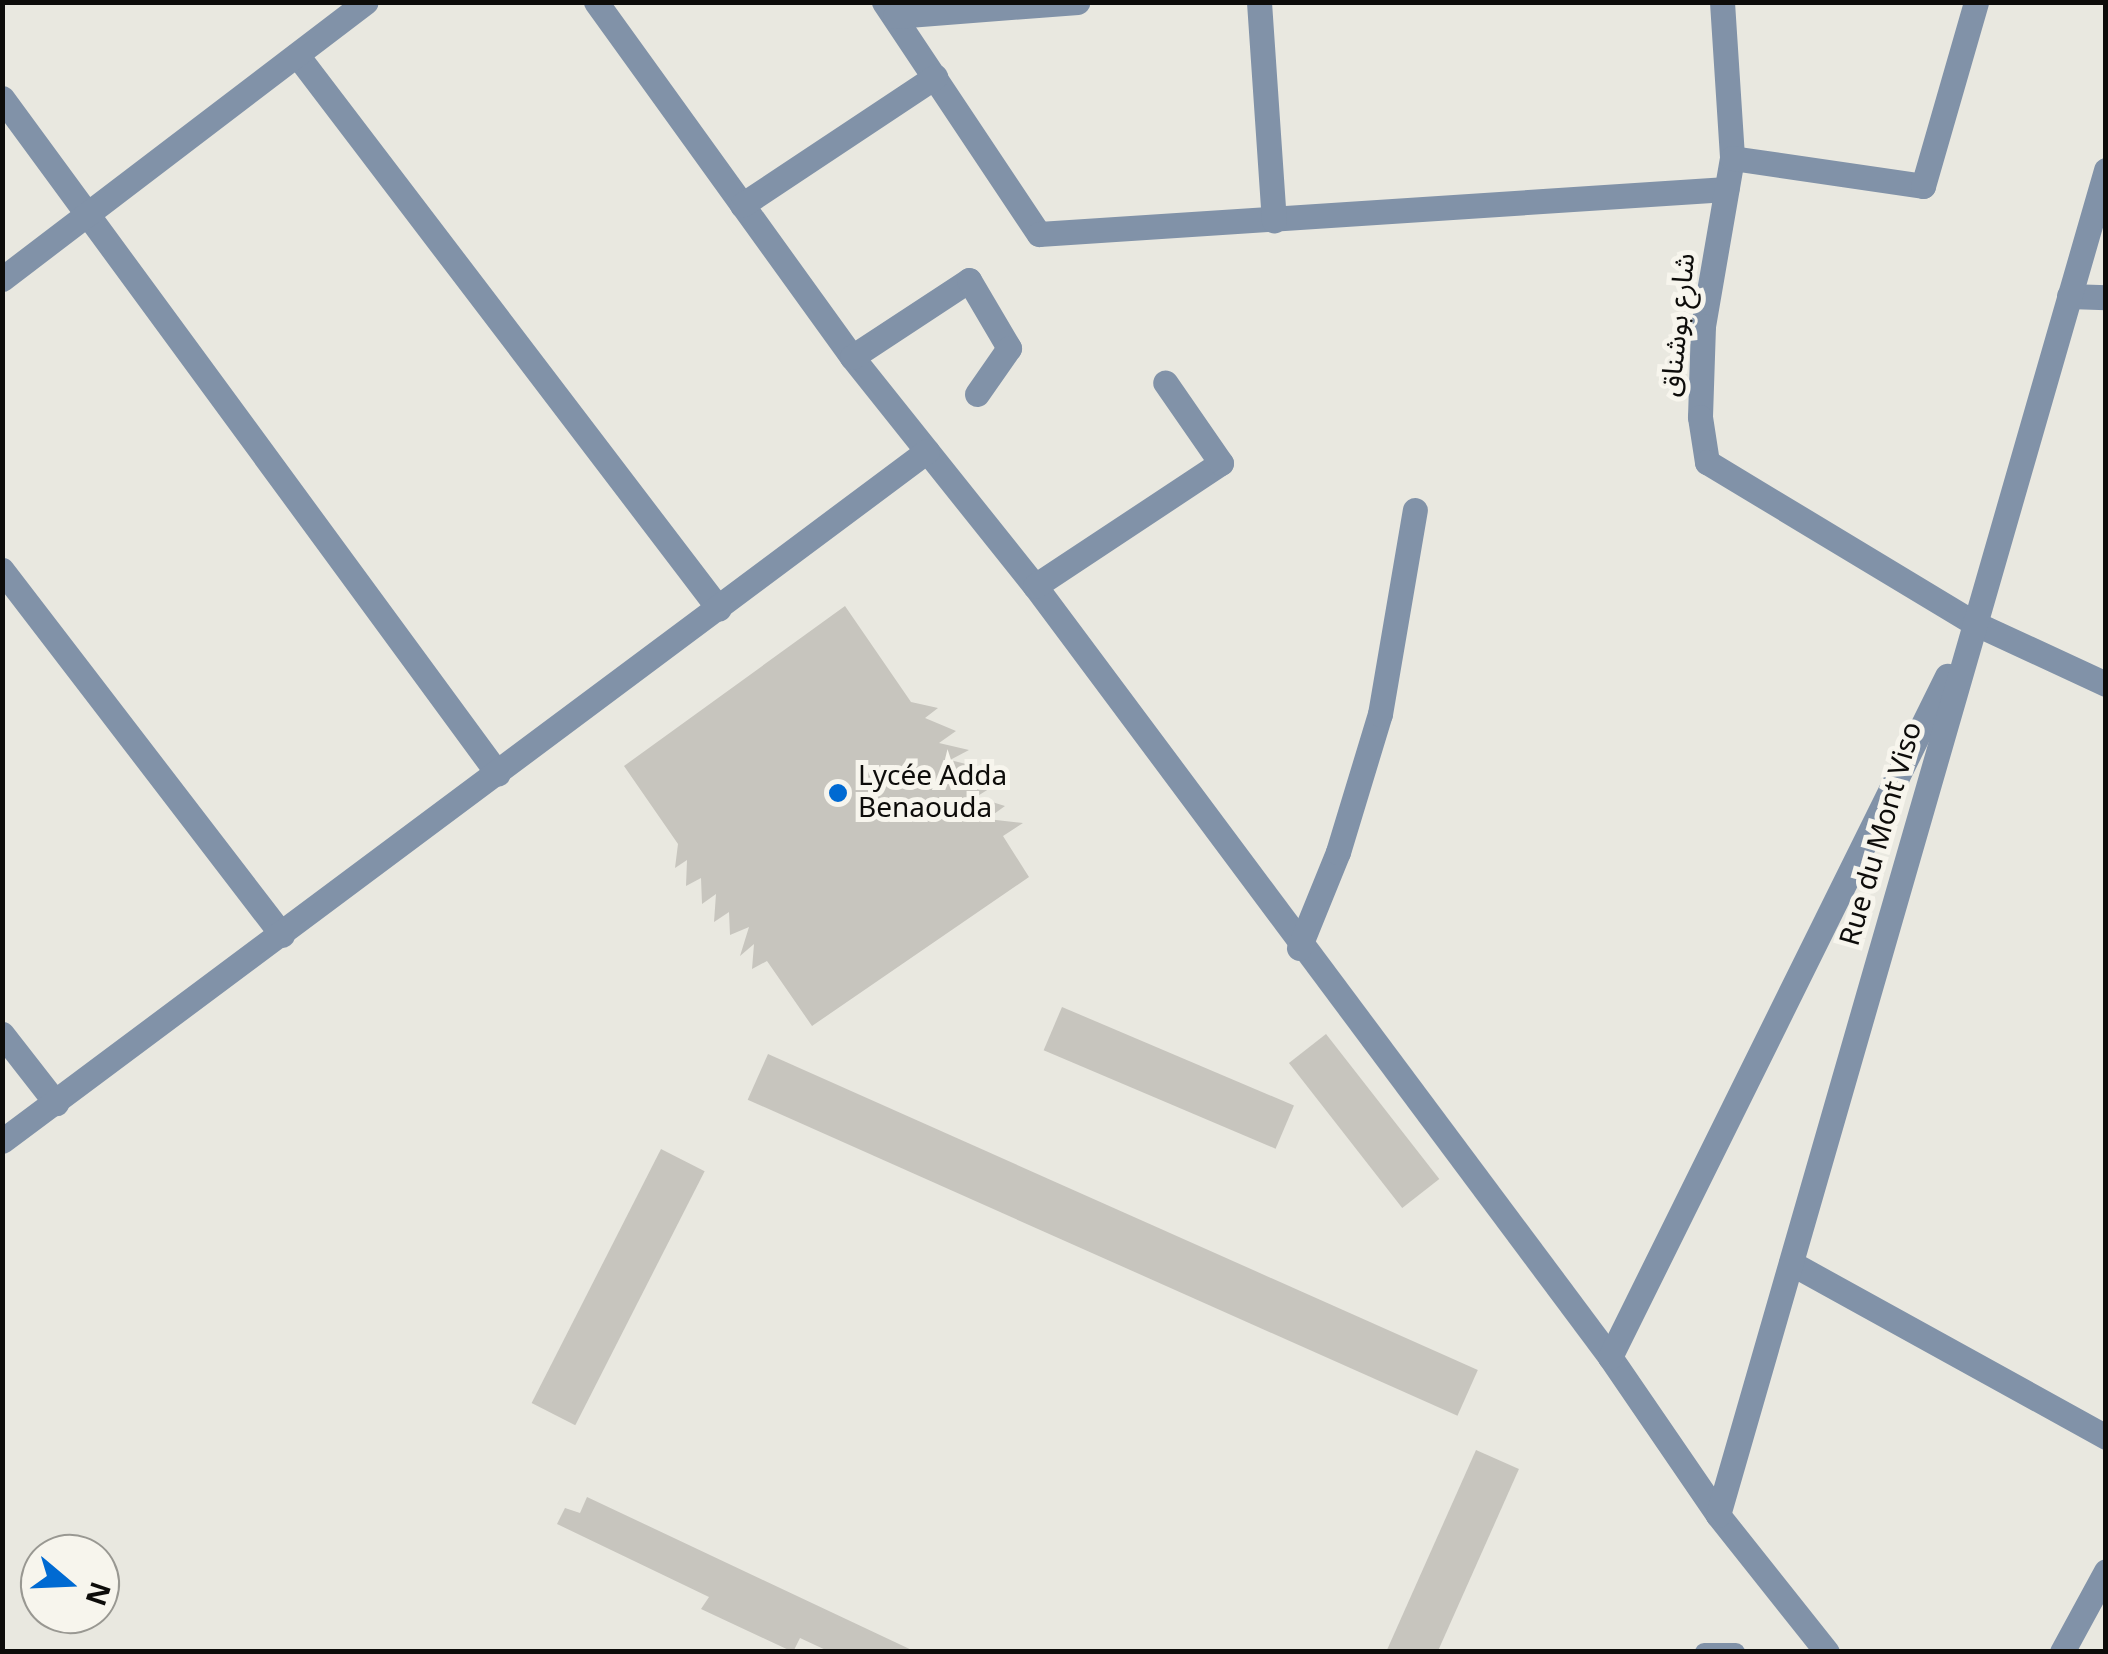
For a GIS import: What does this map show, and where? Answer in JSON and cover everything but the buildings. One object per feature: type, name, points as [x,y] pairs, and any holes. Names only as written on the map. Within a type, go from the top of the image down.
[{"type":"street","points":[[2,280],[365,2]]},
{"type":"street","points":[[596,2],[852,358],[1035,586],[1299,948],[1610,1357],[1718,1515],[1827,1652]]},
{"type":"street","points":[[890,9],[1077,2]]},
{"type":"street","points":[[1258,2],[1274,220]]},
{"type":"street","name":"شارع بوشناق","points":[[1722,2],[1732,158],[1703,326],[1700,417],[1707,462],[1974,623]]},
{"type":"street","points":[[1732,158],[1923,186],[1976,2]]},
{"type":"street","points":[[890,9],[1038,234],[1727,189]]},
{"type":"street","points":[[297,55],[719,609]]},
{"type":"street","points":[[742,205],[935,77]]},
{"type":"street","points":[[2,98],[90,212],[498,774]]},
{"type":"street","name":"Rue du Mont Viso","points":[[1718,1515],[2106,170]]},
{"type":"street","points":[[852,358],[969,280],[1009,348],[977,394]]},
{"type":"street","points":[[2069,296],[2106,297]]},
{"type":"street","points":[[1035,586],[1221,463],[1164,382]]},
{"type":"street","points":[[2,1140],[56,1104],[927,450]]},
{"type":"street","points":[[1299,948],[1338,852],[1380,714],[1415,510]]},
{"type":"street","points":[[2,570],[282,935]]},
{"type":"street","points":[[1610,1357],[1974,623],[2106,684]]},
{"type":"street","points":[[2,1034],[56,1104]]},
{"type":"street","points":[[1790,1263],[2106,1437]]},
{"type":"street","points":[[2062,1652],[2106,1571]]},
{"type":"lane","points":[[1704,1652],[1736,1652]]},
{"type":"place","name":"Lycée Adda Benaouda","points":[[838,793]]}]
